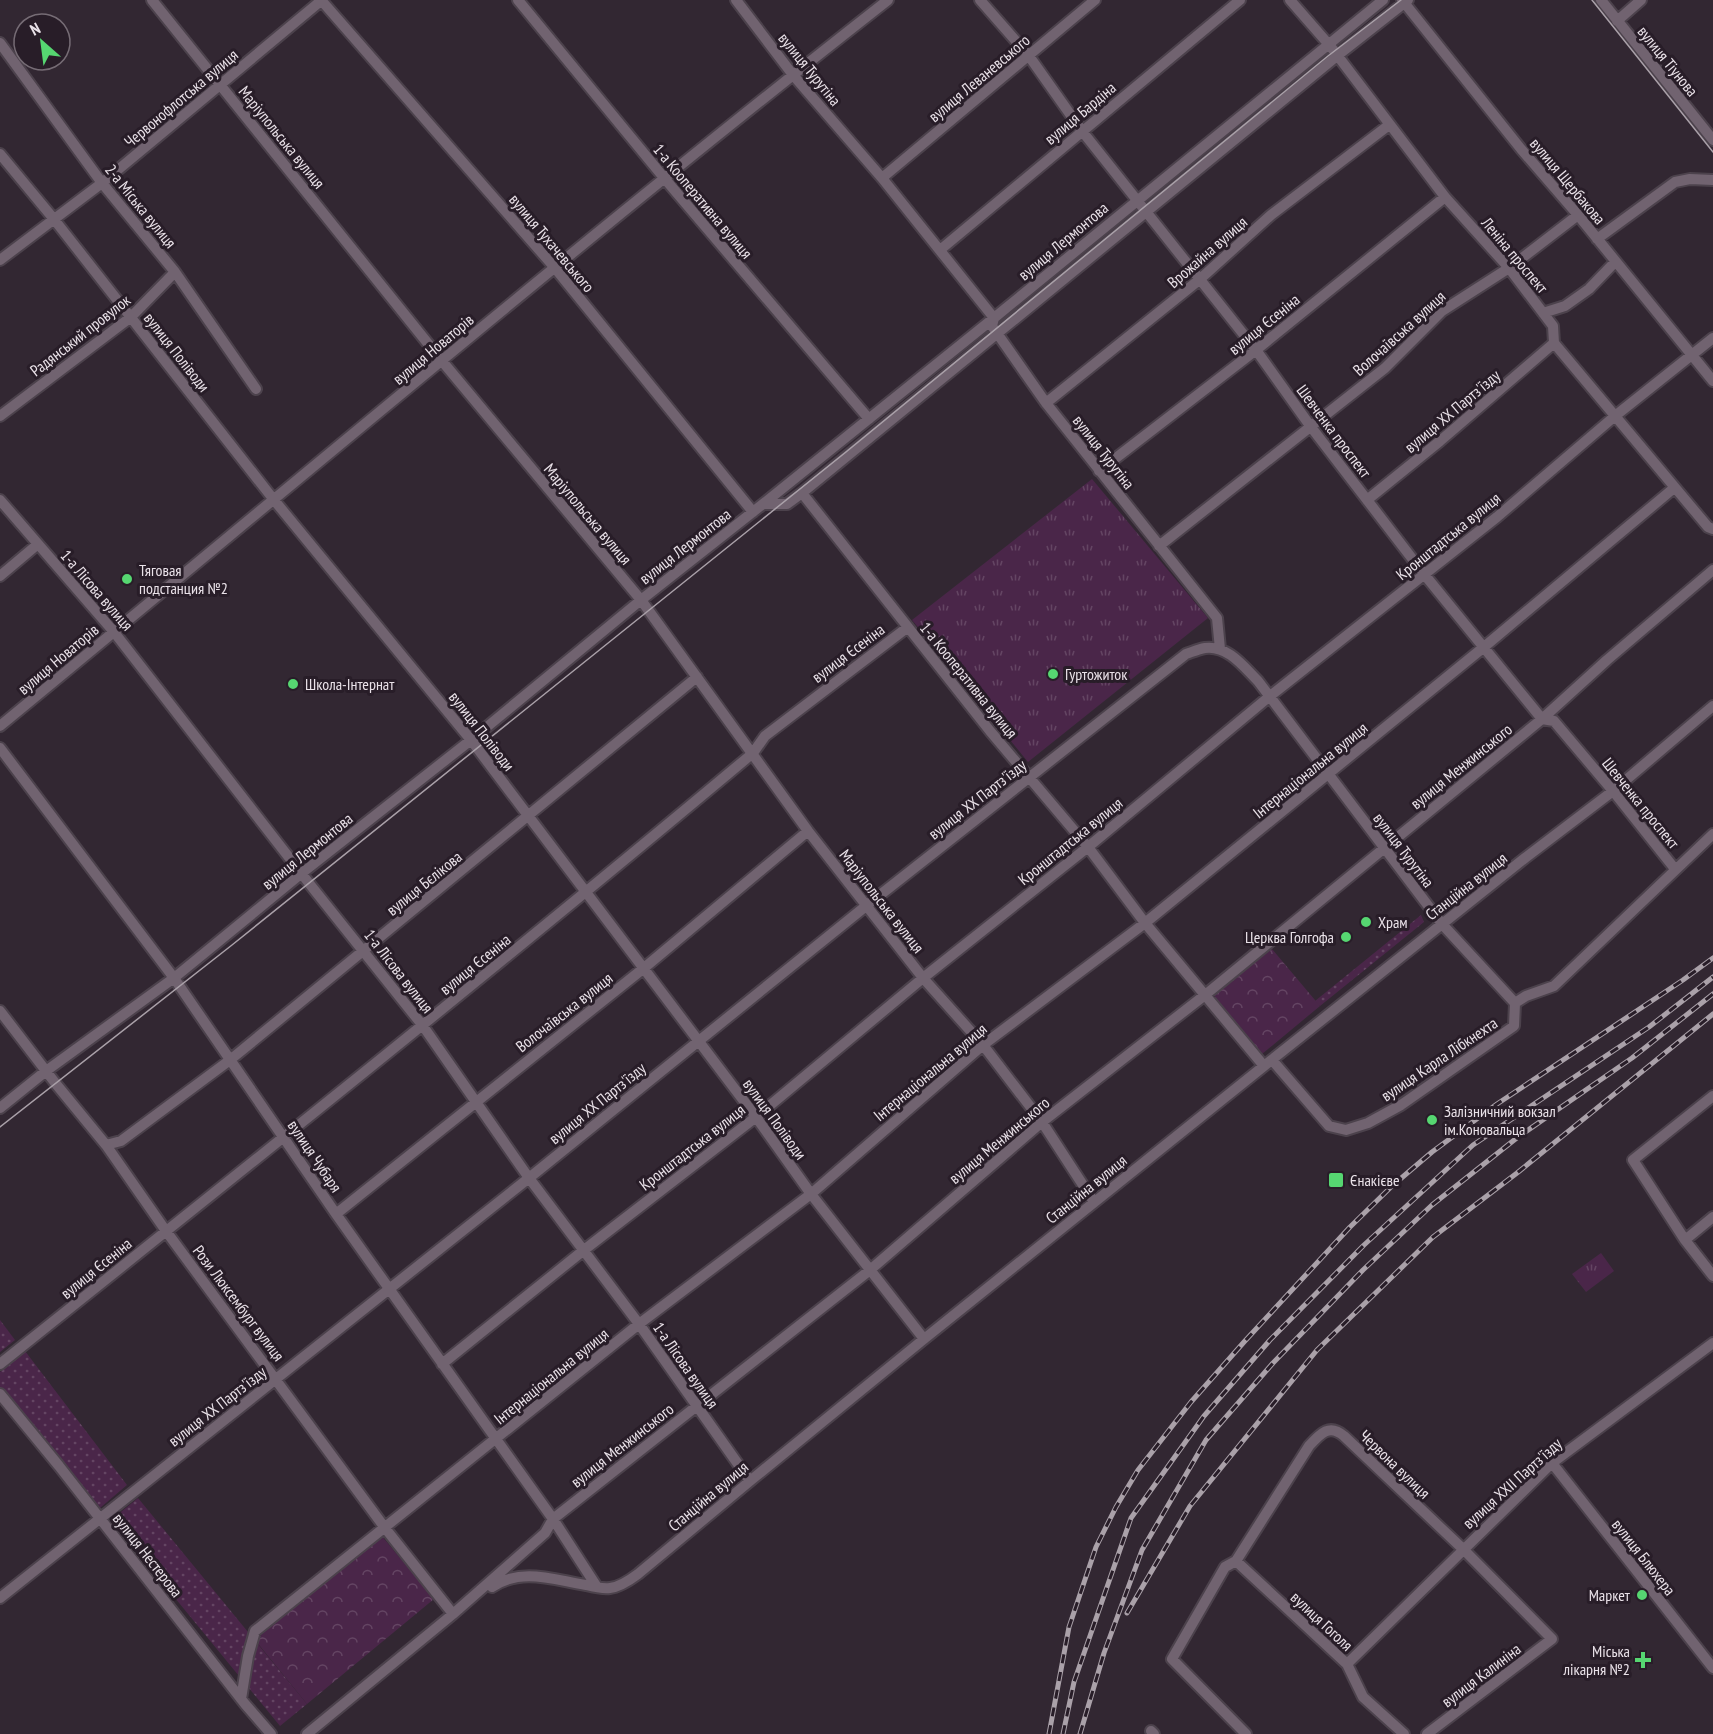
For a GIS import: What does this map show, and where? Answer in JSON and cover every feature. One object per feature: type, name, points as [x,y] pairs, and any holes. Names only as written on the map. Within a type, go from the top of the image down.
[{"type":"street","name":"Маріупольська вулиця","points":[[152,0],[442,361],[641,600],[808,831],[923,978],[983,1045],[1042,1122],[1094,1202]]},
{"type":"street","name":"Червонофлотська вулиця","points":[[0,260],[102,183],[321,0]]},
{"type":"street","name":"вулиця Тухачевського","points":[[321,0],[555,268],[753,512]]},
{"type":"street","name":"1-а Кооперативна вулиця","points":[[518,0],[665,179],[869,419]]},
{"type":"street","name":"вулиця Турутіна","points":[[736,0],[793,75],[882,178],[994,318],[992,326],[1046,403],[1217,618],[1220,649],[1234,657],[1258,681],[1442,924],[1515,1003]]},
{"type":"street","name":"вулиця Новаторів","points":[[0,726],[555,268],[888,0]]},
{"type":"street","name":"Шевченка проспект","points":[[980,0],[1029,56],[1082,131],[1256,350],[1311,427],[1424,574],[1542,719],[1554,721],[1613,790],[1675,869]]},
{"type":"street","name":"вулиця Леваневського","points":[[882,178],[1095,0]]},
{"type":"street","name":"вулиця Бардіна","points":[[940,250],[1240,0]]},
{"type":"street","name":"Леніна проспект","points":[[1290,0],[1337,56],[1445,197],[1509,268],[1552,326],[1554,343],[1674,488],[1708,527],[1713,529]]},
{"type":"street","name":"вулиця Лермонтова","points":[[0,1108],[46,1071],[174,978],[994,318],[1383,0]]},
{"type":"street","name":"вулиця Тіунова","points":[[1601,0],[1713,140]]},
{"type":"street","points":[[1617,21],[1641,0]]},
{"type":"street","name":"вулиця Лермонтова","points":[[802,493],[1405,1]]},
{"type":"street","name":"вулиця Щербакова","points":[[1405,1],[1521,149],[1578,215],[1713,381]]},
{"type":"street","name":"2-а Міська вулиця","points":[[0,43],[102,183],[175,272],[256,390]]},
{"type":"street","name":"Врожайна вулиця","points":[[1046,403],[1199,280],[1271,216],[1389,125]]},
{"type":"street","name":"вулиця Поліводи","points":[[0,154],[53,218],[274,500],[471,740],[756,1117],[811,1194],[924,1339]]},
{"type":"street","points":[[1597,239],[1675,183],[1690,179],[1713,180]]},
{"type":"street","name":"вулиця Єсеніна","points":[[1099,471],[1256,350],[1445,197]]},
{"type":"street","name":"Волочаївська вулиця","points":[[1160,546],[1385,368],[1442,311],[1509,268],[1578,215]]},
{"type":"street","points":[[1543,313],[1565,306],[1589,289],[1615,262]]},
{"type":"street","name":"Радянський провулок","points":[[0,417],[131,317],[175,272]]},
{"type":"street","name":"Кронштадтська вулиця","points":[[442,1364],[756,1117],[1270,696],[1497,517],[1615,416],[1713,338]]},
{"type":"street","name":"вулиця XX Партз'їзду","points":[[1367,500],[1554,343]]},
{"type":"street","name":"Інтернаціональна вулиця","points":[[241,1699],[248,1656],[255,1631],[639,1324],[811,1194],[983,1045],[1145,923],[1484,647],[1674,488]]},
{"type":"street","name":"1-а Кооперативна вулиця","points":[[802,493],[990,731],[1088,847],[1145,923],[1205,995],[1268,1063]]},
{"type":"street","points":[[763,504],[787,504],[802,493]]},
{"type":"street","name":"1-а Лісова вулиця","points":[[0,500],[114,632],[423,1026],[529,1178],[585,1250],[750,1480]]},
{"type":"street","points":[[0,576],[38,544]]},
{"type":"street","name":"вулиця Менжинського","points":[[307,1734],[453,1614],[545,1533],[553,1519],[870,1270],[1042,1122],[1205,995],[1542,719],[1713,570]]},
{"type":"street","name":"вулиця Єсеніна","points":[[0,1364],[587,892],[753,753],[765,735],[908,627]]},
{"type":"street","name":"вулиця XX Партз'їзду","points":[[0,1598],[529,1178],[866,906],[1186,654],[1205,648],[1220,649]]},
{"type":"street","name":"вулиця Бєлікова","points":[[106,1145],[121,1141],[230,1060],[697,677]]},
{"type":"street","name":"Станційна вулиця","points":[[453,1614],[502,1580],[523,1575],[545,1576],[597,1587],[610,1588],[626,1583],[924,1339],[1613,790],[1713,706]]},
{"type":"street","name":"вулиця Чубаря","points":[[0,748],[174,978],[336,1214],[553,1519],[597,1587]]},
{"type":"street","name":"Волочаївська вулиця","points":[[336,1214],[644,968],[808,831]]},
{"type":"street","points":[[1515,1003],[1526,996],[1554,986],[1713,834]]},
{"type":"street","name":"вулиця Карла Лібкнехта","points":[[1268,1063],[1329,1126],[1346,1130],[1368,1122],[1401,1105],[1514,1026],[1515,1003]]},
{"type":"street","name":"Рози Люксембург вулиця","points":[[0,1011],[106,1145],[166,1231],[385,1528],[453,1614]]},
{"type":"street","points":[[1713,1096],[1633,1160],[1685,1240],[1713,1276]]},
{"type":"street","points":[[1685,1240],[1713,1217]]},
{"type":"street","name":"вулиця XXII Партз'їзду","points":[[1347,1664],[1552,1463],[1713,1343]]},
{"type":"street","name":"вулиця Нестерова","points":[[0,1394],[271,1734]]},
{"type":"street","name":"Червона вулиця","points":[[1236,1561],[1309,1446],[1319,1435],[1329,1430],[1337,1430],[1462,1549],[1552,1639]]},
{"type":"street","name":"вулиця Блюхера","points":[[1552,1463],[1713,1668]]},
{"type":"street","points":[[1236,1561],[1225,1567],[1172,1659],[1246,1734]]},
{"type":"street","name":"вулиця Гоголя","points":[[1236,1561],[1347,1664],[1363,1696],[1404,1734]]},
{"type":"street","name":"вулиця Калиніна","points":[[1427,1734],[1552,1639]]},
{"type":"green space","points":[[1092,479],[1208,618],[1028,762],[912,620]]},
{"type":"green space","points":[[1421,915],[1424,922],[1320,1006],[1315,1001]]},
{"type":"green space","points":[[1272,949],[1320,1006],[1262,1054],[1214,996]]},
{"type":"green space","points":[[1601,1253],[1614,1271],[1586,1292],[1572,1274]]},
{"type":"green space","points":[[0,1320],[15,1340],[0,1352]]},
{"type":"green space","points":[[25,1351],[127,1485],[100,1508],[0,1387],[0,1372]]},
{"type":"green space","points":[[138,1498],[307,1704],[280,1726],[111,1520]]},
{"type":"green space","points":[[381,1535],[434,1599],[307,1704],[255,1640]]},
{"type":"tram line","points":[[0,1127],[232,945],[846,452],[1328,56],[1401,0]]},
{"type":"tram line","points":[[1592,0],[1713,152]]},
{"type":"railway","points":[[1049,1734],[1069,1627],[1096,1547],[1138,1470],[1191,1402],[1350,1227],[1392,1186],[1432,1152],[1497,1104],[1713,958]]},
{"type":"railway","points":[[1063,1734],[1074,1682],[1131,1518],[1204,1416],[1270,1340],[1364,1245],[1473,1145],[1649,1027],[1713,977]]},
{"type":"railway","points":[[1080,1734],[1104,1653],[1142,1550],[1206,1440],[1273,1363],[1363,1270],[1432,1205],[1518,1137],[1632,1058],[1713,994]]},
{"type":"railway","points":[[1127,1613],[1190,1506],[1317,1350],[1433,1237],[1517,1173],[1713,1014]]},
{"type":"place","name":"Тяговая подстанция №2","points":[[127,579]]},
{"type":"place","name":"Гуртожиток","points":[[1053,674]]},
{"type":"place","name":"Школа-Інтернат","points":[[293,684]]},
{"type":"place","name":"Храм","points":[[1366,922]]},
{"type":"place","name":"Церква Голгофа","points":[[1346,937]]},
{"type":"place","name":"Залізничний вокзал ім.Коновальца","points":[[1432,1120]]},
{"type":"place","name":"Єнакієве","points":[[1336,1180]]},
{"type":"place","name":"Маркет","points":[[1642,1595]]},
{"type":"place","name":"Міська лікарня №2","points":[[1643,1660]]}]
